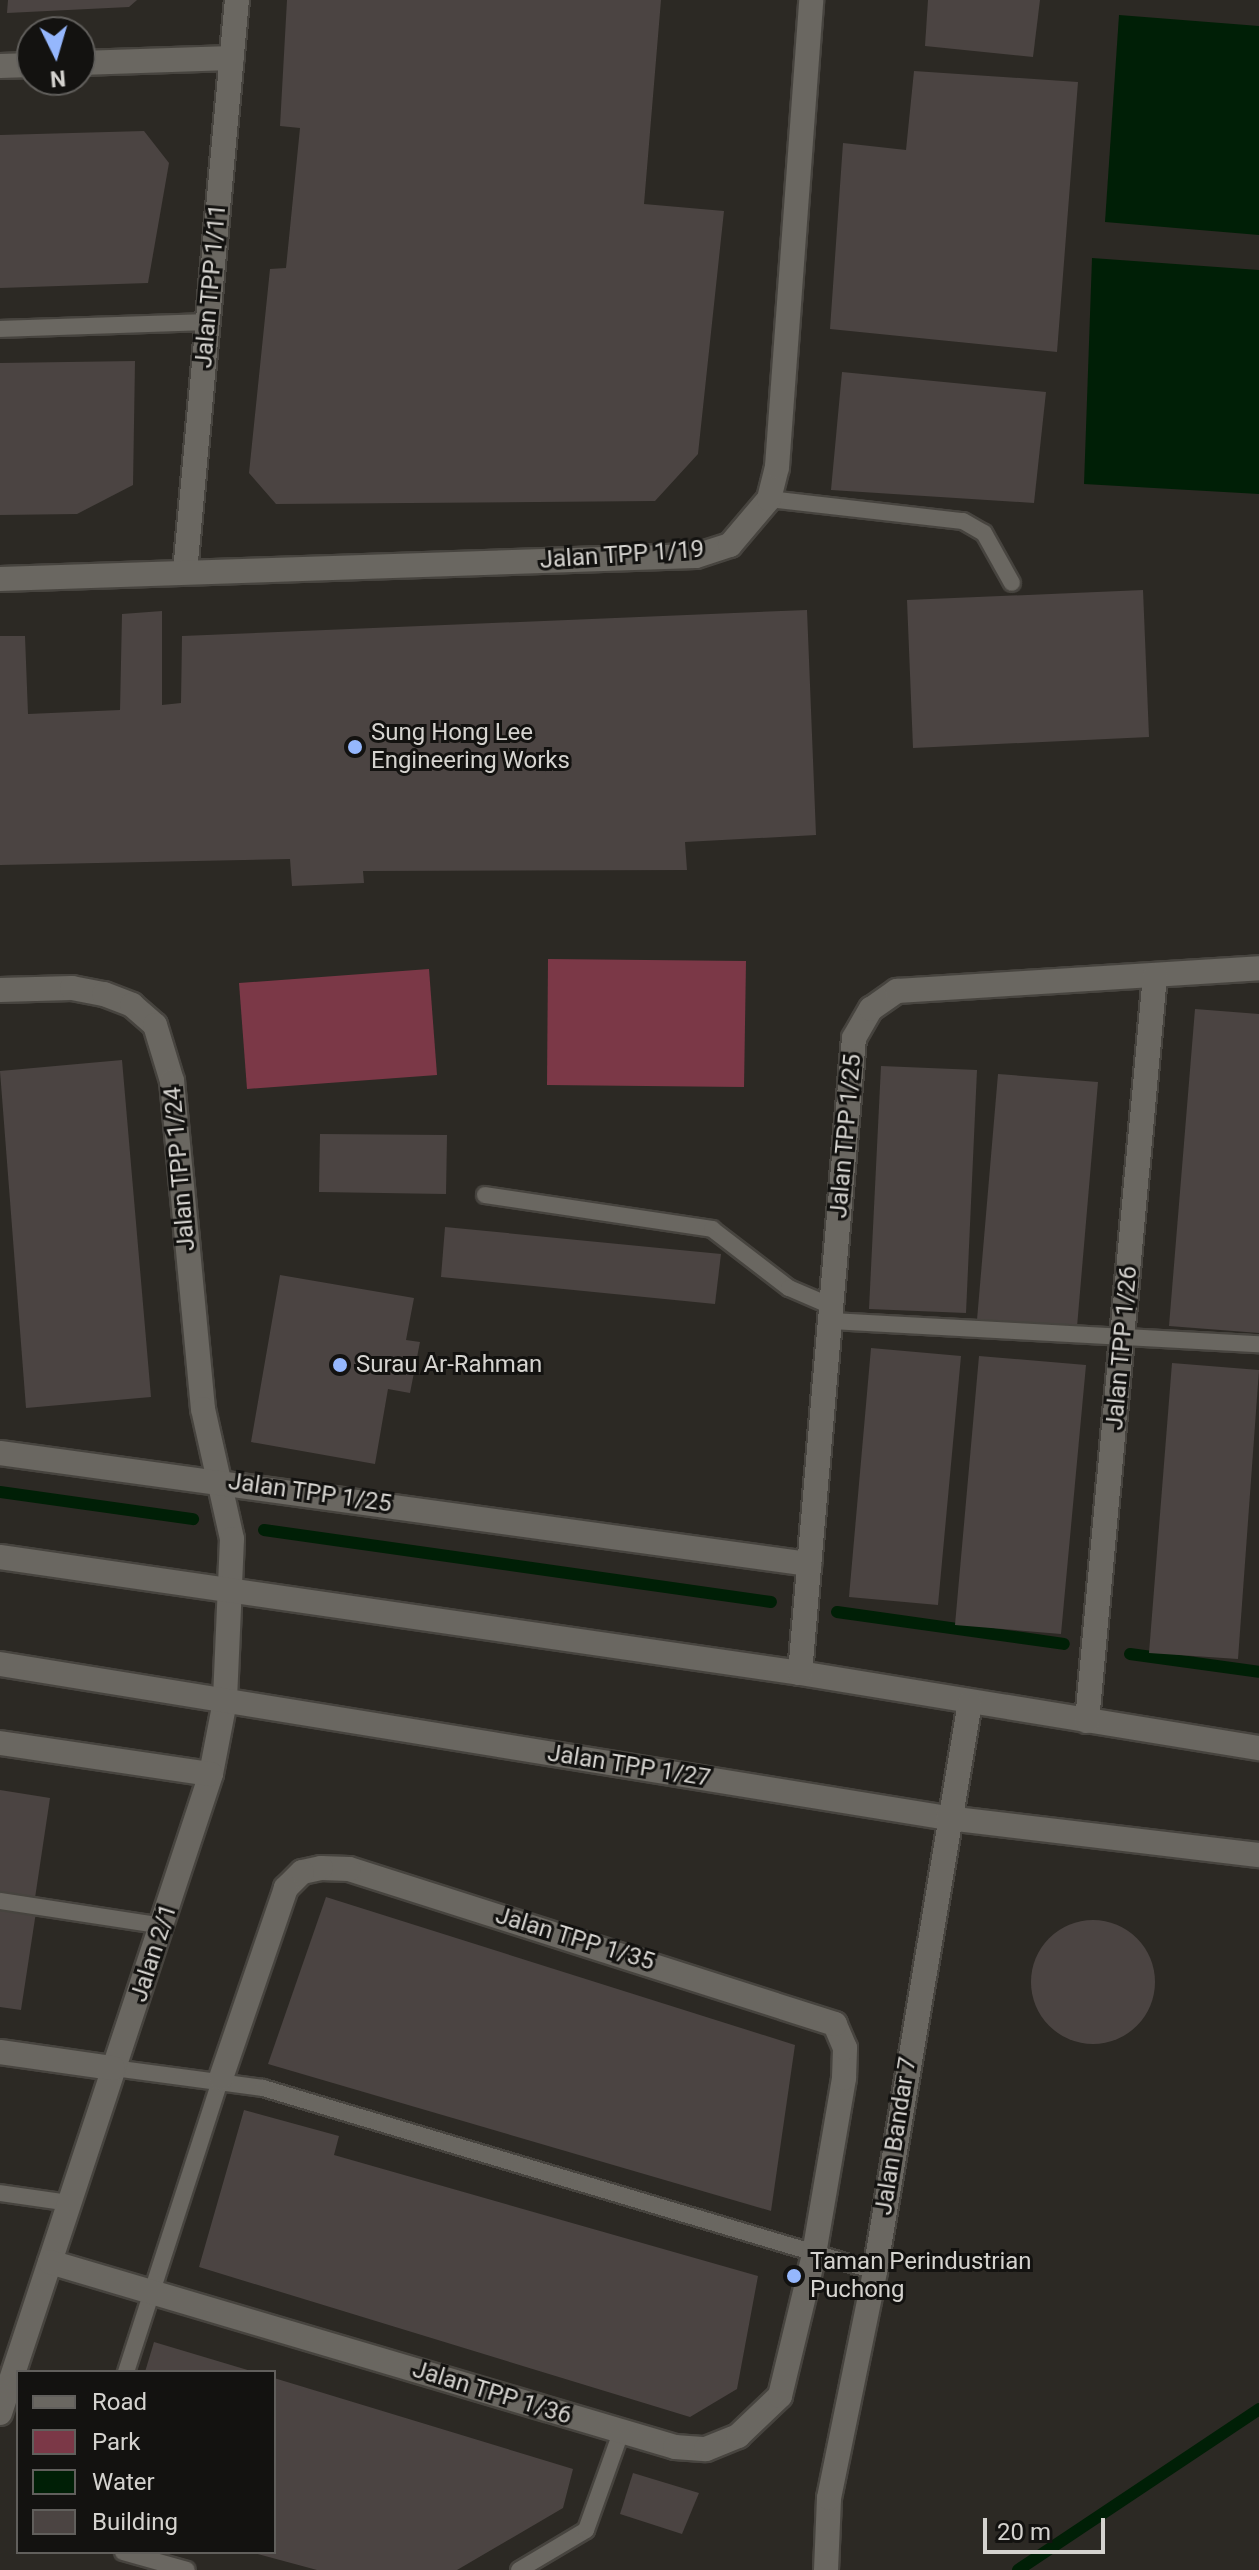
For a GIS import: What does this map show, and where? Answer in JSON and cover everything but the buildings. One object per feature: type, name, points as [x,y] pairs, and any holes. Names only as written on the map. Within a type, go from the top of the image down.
[{"type":"street","name":"Jalan TPP 1/11","points":[[185,572],[237,0]]},
{"type":"street","points":[[769,499],[782,424],[811,0]]},
{"type":"street","points":[[96,62],[232,58]]},
{"type":"street","name":"Jalan TPP 1/19","points":[[0,579],[696,556],[730,545],[769,499]]},
{"type":"street","name":"Jalan TPP 1/25","points":[[800,1673],[854,1038],[871,1009],[897,991],[1259,968]]},
{"type":"street","name":"Jalan TPP 1/26","points":[[1087,1721],[1155,975]]},
{"type":"street","name":"Jalan TPP 1/24","points":[[0,990],[72,988],[104,994],[132,1005],[155,1025],[172,1081],[203,1409],[217,1480]]},
{"type":"street","name":"Jalan TPP 1/25","points":[[0,1453],[217,1480],[809,1564]]},
{"type":"street","name":"Jalan 2/1","points":[[0,2413],[8,2361],[50,2262],[211,1774],[225,1701],[232,1591],[232,1539],[217,1480]]},
{"type":"street","points":[[0,1557],[800,1673],[1259,1748]]},
{"type":"street","name":"Jalan TPP 1/27","points":[[0,1664],[948,1818],[1259,1855]]},
{"type":"street","name":"Jalan Bandar 7","points":[[826,2564],[840,2433],[875,2271],[948,1818],[970,1702]]},
{"type":"street","points":[[0,1743],[211,1774]]},
{"type":"street","name":"Jalan TPP 1/35","points":[[221,2078],[286,1888],[302,1872],[349,1869],[835,2024],[845,2048],[844,2078],[814,2254]]},
{"type":"street","points":[[0,2052],[113,2068]]},
{"type":"street","name":"Jalan TPP 1/36","points":[[50,2262],[621,2432],[706,2449],[766,2415],[780,2396],[814,2254]]},
{"type":"lane","points":[[0,329],[208,322]]},
{"type":"lane","points":[[769,499],[963,521],[984,533],[1012,583]]},
{"type":"lane","points":[[485,1195],[712,1229],[789,1288],[830,1314],[1124,1337],[1259,1344]]},
{"type":"lane","points":[[0,1901],[163,1926]]},
{"type":"lane","points":[[113,2068],[221,2078],[875,2271]]},
{"type":"lane","points":[[127,2370],[221,2078]]},
{"type":"lane","points":[[0,2193],[69,2203]]},
{"type":"lane","points":[[519,2570],[586,2530],[621,2432]]},
{"type":"lane","points":[[130,2554],[187,2570]]},
{"type":"green space","points":[[548,959],[746,961],[744,1087],[547,1085]]},
{"type":"green space","points":[[429,969],[437,1075],[247,1089],[239,983]]},
{"type":"water","points":[[1119,15],[1259,26],[1259,235],[1105,222]]},
{"type":"water","points":[[1092,258],[1259,270],[1259,494],[1084,484]]},
{"type":"waterway","points":[[0,1492],[193,1519]]},
{"type":"waterway","points":[[264,1530],[771,1602]]},
{"type":"waterway","points":[[837,1612],[1064,1644]]},
{"type":"waterway","points":[[1130,1654],[1259,1672]]},
{"type":"waterway","points":[[1018,2570],[1259,2409]]},
{"type":"place","name":"Sung Hong Lee Engineering Works","points":[[355,747]]},
{"type":"place","name":"Surau Ar-Rahman","points":[[340,1365]]},
{"type":"place","name":"Taman Perindustrian Puchong","points":[[794,2276]]}]
